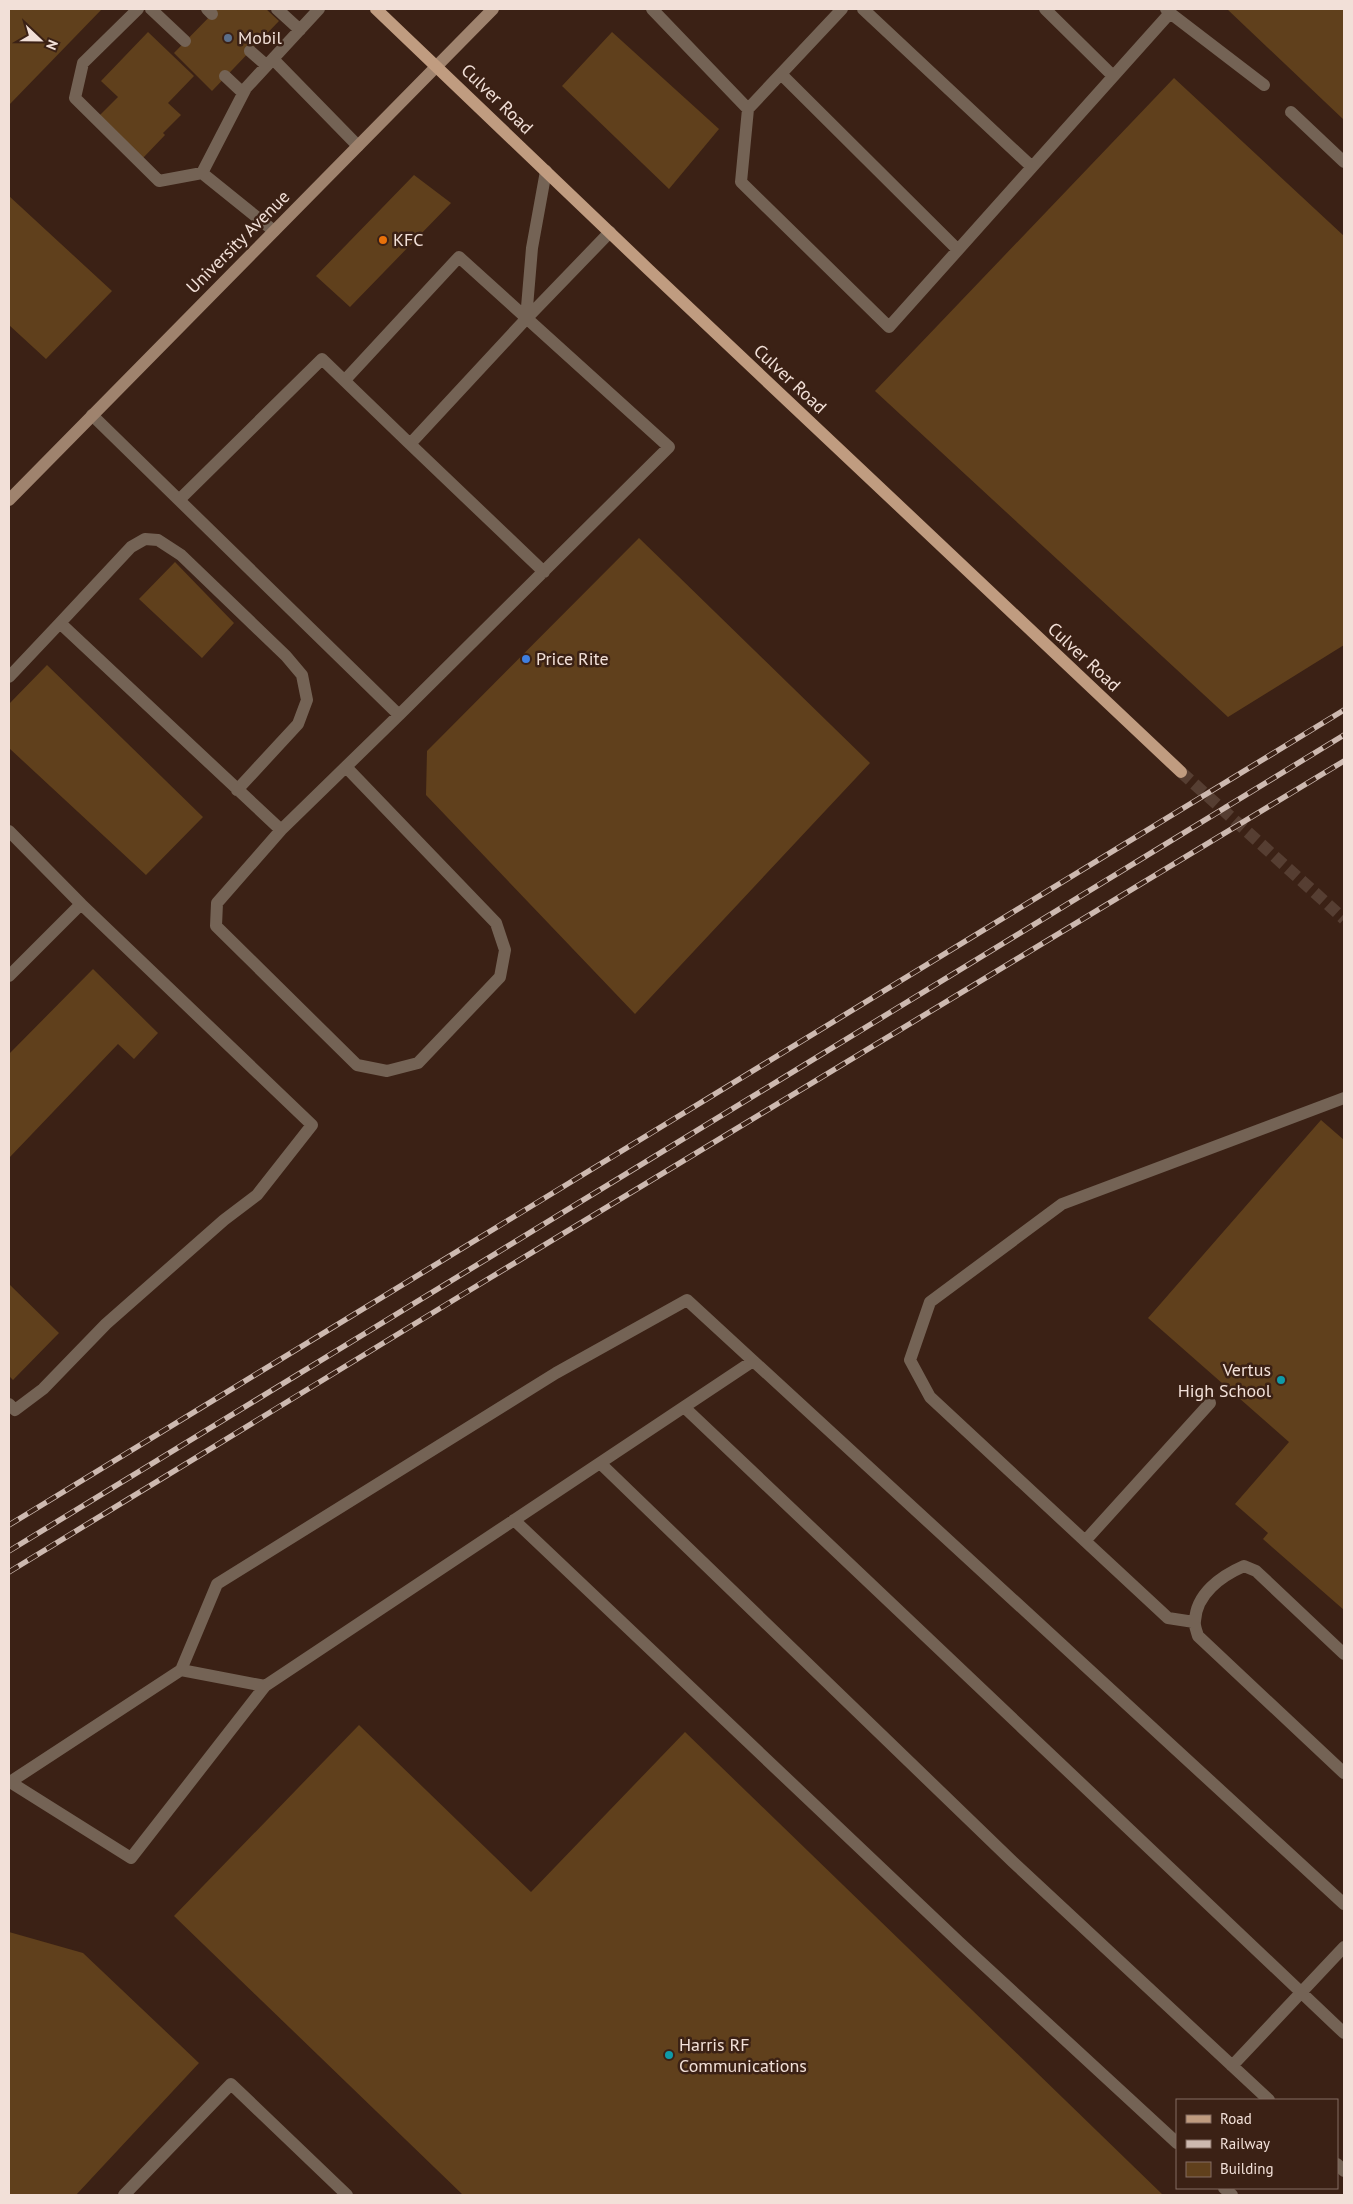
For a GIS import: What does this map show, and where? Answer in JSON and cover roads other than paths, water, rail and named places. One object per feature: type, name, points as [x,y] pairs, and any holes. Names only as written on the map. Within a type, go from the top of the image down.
[{"type":"main road","name":"Culver Road","points":[[376,9],[1181,772]]},
{"type":"main road","name":"University Avenue","points":[[9,500],[493,9]]},
{"type":"lane","points":[[138,9],[83,64],[75,98],[159,182],[202,173]]},
{"type":"lane","points":[[151,9],[186,41]]},
{"type":"lane","points":[[277,9],[300,30]]},
{"type":"lane","points":[[202,173],[243,93],[269,62],[319,9]]},
{"type":"lane","points":[[652,9],[748,109]]},
{"type":"lane","points":[[842,9],[748,109],[741,182],[889,327],[1113,76],[1168,11],[1264,85]]},
{"type":"lane","points":[[863,9],[1032,167]]},
{"type":"lane","points":[[1045,9],[1113,76]]},
{"type":"lane","points":[[250,51],[269,62],[358,146]]},
{"type":"lane","points":[[781,74],[958,250]]},
{"type":"lane","points":[[225,76],[243,93]]},
{"type":"lane","points":[[1291,112],[1344,162]]},
{"type":"lane","points":[[526,319],[532,248],[546,172]]},
{"type":"lane","points":[[202,173],[274,231]]},
{"type":"lane","points":[[410,444],[610,232]]},
{"type":"lane","points":[[345,380],[459,257],[668,447],[544,572],[281,830],[217,903],[216,926],[357,1065],[386,1071],[418,1063],[500,977],[505,950],[496,923],[346,767]]},
{"type":"lane","points":[[179,500],[322,359],[544,572]]},
{"type":"lane","points":[[92,415],[399,715]]},
{"type":"lane","points":[[9,677],[131,547],[145,540],[158,540],[181,555],[286,656],[302,675],[307,700],[298,724],[237,790]]},
{"type":"lane","points":[[60,623],[281,830]]},
{"type":"lane","points":[[9,831],[81,904],[312,1125],[257,1194],[224,1220],[106,1324],[43,1389],[15,1410],[9,1404]]},
{"type":"lane","points":[[9,976],[81,904]]},
{"type":"lane","points":[[1194,1622],[1168,1618],[930,1397],[910,1360],[930,1302],[1062,1204],[1344,1098]]},
{"type":"lane","points":[[753,1361],[265,1686],[130,1858],[10,1782],[181,1670],[217,1584],[556,1373],[686,1300],[753,1361],[1344,1904]]},
{"type":"lane","points":[[1085,1541],[1210,1403]]},
{"type":"lane","points":[[684,1407],[1344,2033]]},
{"type":"lane","points":[[600,1463],[1013,1862],[1268,2099]]},
{"type":"lane","points":[[514,1520],[952,1936],[1176,2142]]},
{"type":"lane","points":[[1344,1654],[1256,1571],[1244,1566],[1226,1574],[1201,1598],[1194,1622],[1198,1636],[1344,1773]]},
{"type":"lane","points":[[181,1670],[265,1686]]},
{"type":"lane","points":[[1232,2066],[1344,1948]]},
{"type":"lane","points":[[124,2195],[231,2084],[347,2195]]},
{"type":"tunnel","points":[[1181,772],[1344,919]]},
{"type":"railway","points":[[9,1525],[1344,710]]},
{"type":"railway","points":[[9,1551],[1344,735]]},
{"type":"railway","points":[[9,1572],[470,1290],[1344,761]]},
{"type":"place","name":"Mobil","points":[[228,38]]},
{"type":"place","name":"KFC","points":[[383,240]]},
{"type":"place","name":"Price Rite","points":[[526,659]]},
{"type":"place","name":"Vertus High School","points":[[1281,1380]]},
{"type":"place","name":"Harris RF Communications","points":[[669,2055]]}]
